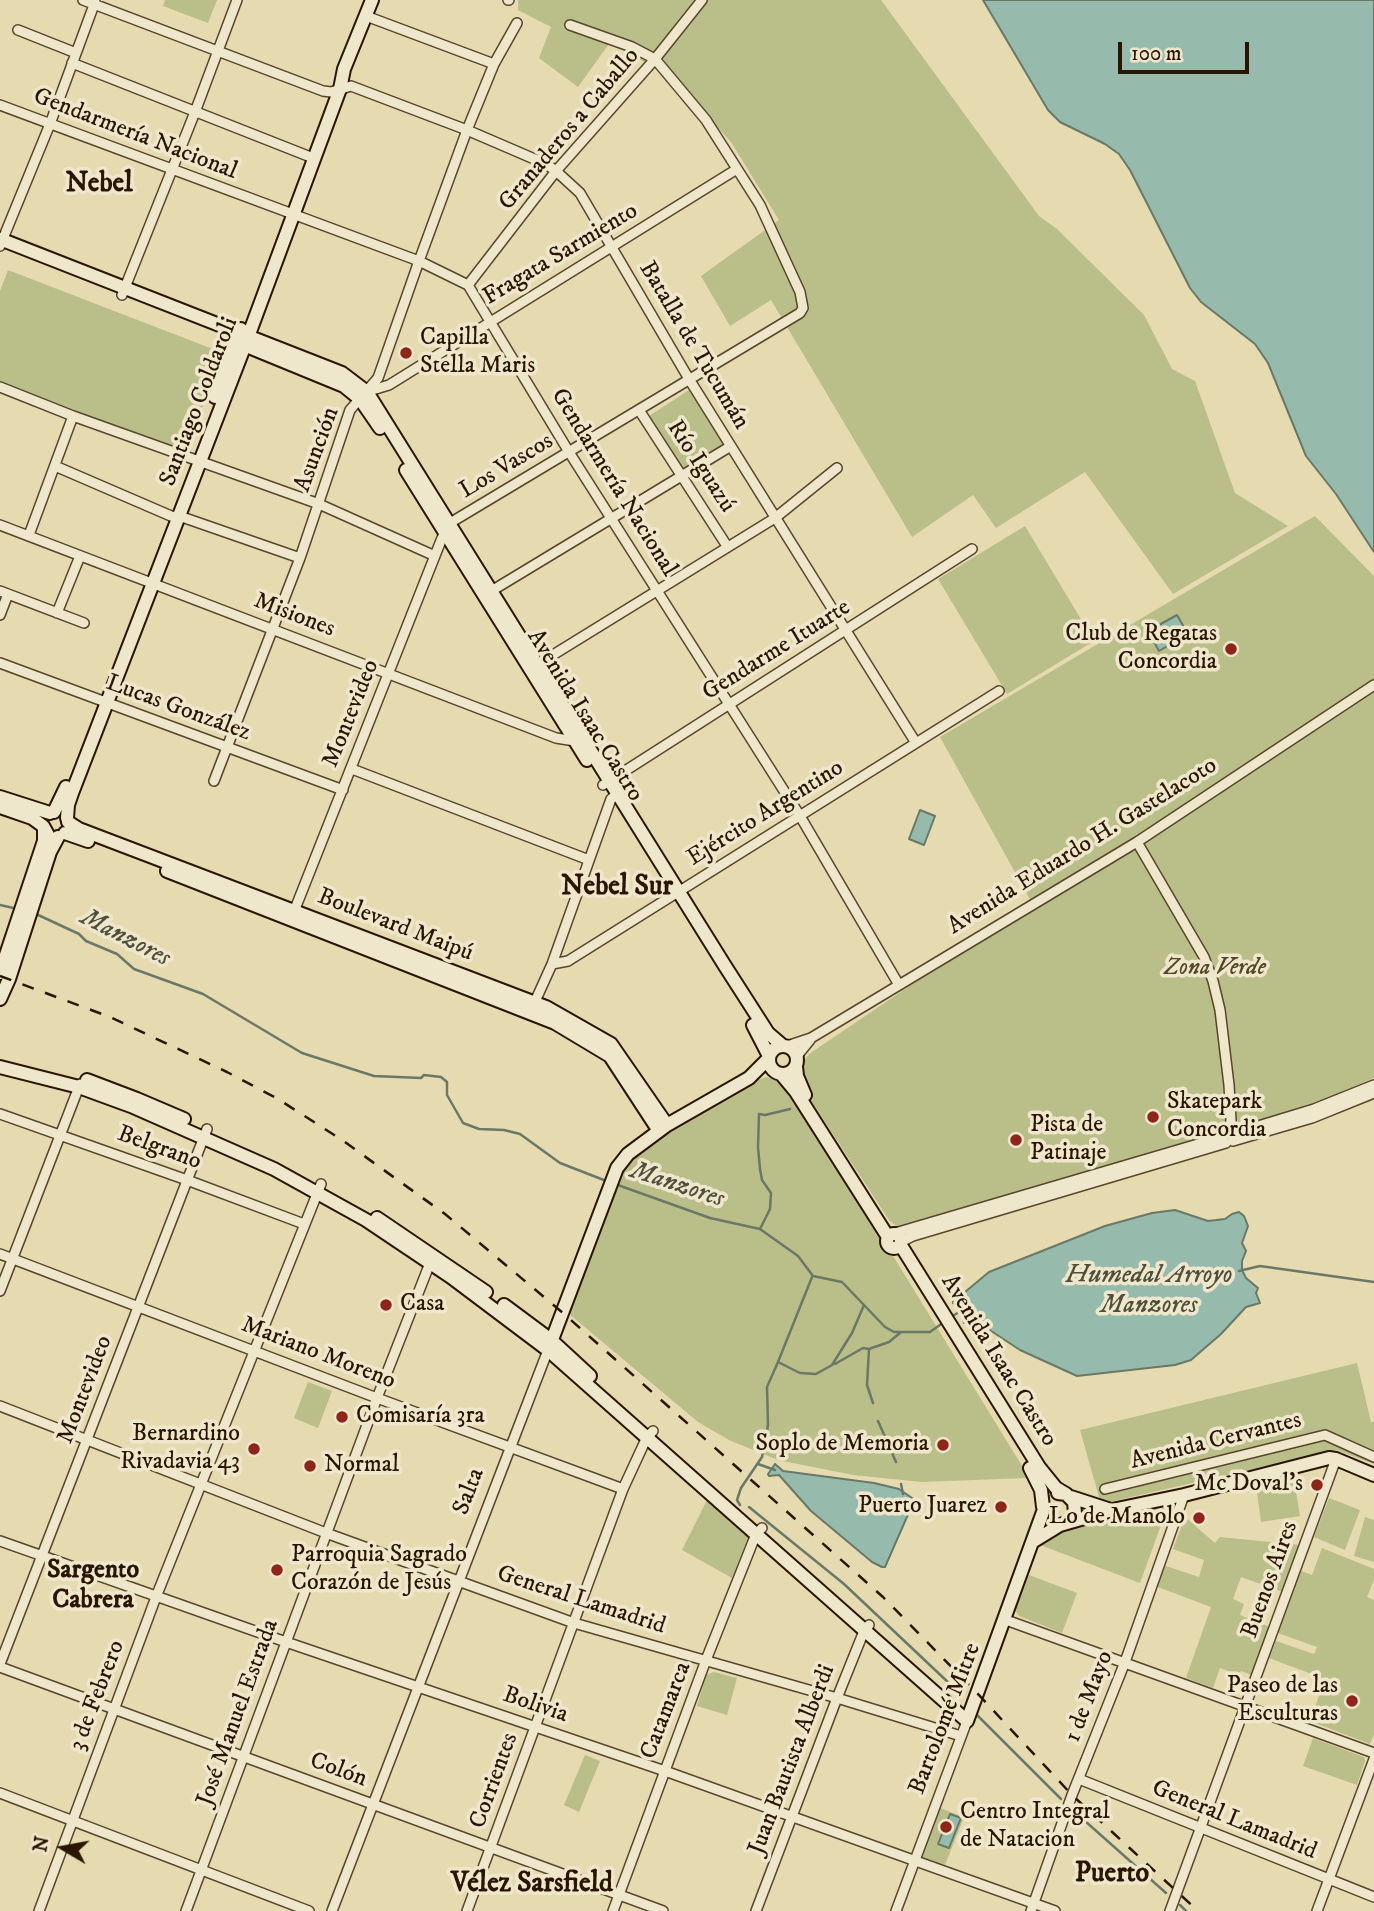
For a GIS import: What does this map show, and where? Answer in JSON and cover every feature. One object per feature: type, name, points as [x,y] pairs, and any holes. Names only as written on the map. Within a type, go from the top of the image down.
[{"type":"main road","points":[[335,91],[364,0]]},
{"type":"main road","name":"Santiago Coldaroli","points":[[289,214],[308,156],[372,0]]},
{"type":"main road","name":"Santiago Coldaroli","points":[[0,973],[50,852],[335,91]]},
{"type":"main road","points":[[1,243],[242,339],[364,396]]},
{"type":"main road","name":"Avenida Isaac Castro","points":[[364,396],[675,894],[762,1038],[769,1058]]},
{"type":"main road","name":"Avenida Isaac Castro","points":[[534,667],[575,741],[606,782]]},
{"type":"main road","name":"Boulevard Maipú","points":[[0,797],[292,915],[533,1007],[610,1056],[663,1128]]},
{"type":"main road","points":[[0,807],[32,818],[50,836],[61,823]]},
{"type":"main road","name":"Santiago Coldaroli","points":[[0,999],[9,979],[44,841],[45,818],[61,823]]},
{"type":"main road","name":"Avenida Isaac Castro","points":[[675,894],[768,1033],[785,1045]]},
{"type":"main road","points":[[663,1128],[748,1078],[769,1058],[773,1049],[785,1045],[796,1061],[790,1073],[748,1078]]},
{"type":"main road","points":[[769,1058],[770,1067],[778,1073]]},
{"type":"main road","points":[[0,1060],[137,1099],[319,1188],[433,1260],[550,1345],[969,1717]]},
{"type":"main road","name":"Avenida Isaac Castro","points":[[796,1061],[802,1089],[968,1360],[1045,1476],[1068,1496]]},
{"type":"main road","points":[[0,1067],[81,1083]]},
{"type":"main road","name":"Avenida Isaac Castro","points":[[778,1073],[796,1092],[895,1240]]},
{"type":"main road","name":"Salta","points":[[550,1345],[617,1168],[628,1154],[663,1128]]},
{"type":"main road","name":"Avenida Isaac Castro","points":[[968,1360],[1036,1477],[1041,1490],[1043,1509]]},
{"type":"main road","points":[[1034,1541],[1065,1524],[1112,1510],[1184,1495],[1329,1458],[1374,1475]]},
{"type":"main road","points":[[1065,1524],[1048,1521],[1043,1509],[1051,1495],[1068,1496],[1112,1510]]},
{"type":"main road","points":[[1065,1524],[1075,1513],[1074,1502],[1068,1496]]},
{"type":"main road","name":"Bartolomé Mitre","points":[[969,1717],[1006,1620],[1043,1509]]},
{"type":"street","name":"Batalla de Tucumán","points":[[83,0],[95,2],[217,52],[335,91],[351,86],[467,130],[546,164],[556,171],[580,193],[689,379],[916,743]]},
{"type":"street","points":[[123,292],[237,0]]},
{"type":"street","name":"Granaderos a Caballo","points":[[468,285],[556,171],[655,60],[702,0]]},
{"type":"street","points":[[1,243],[50,124],[95,2]]},
{"type":"street","points":[[366,16],[494,64]]},
{"type":"street","name":"Asunción","points":[[214,781],[300,558],[350,410],[379,378],[467,130],[494,64],[517,23]]},
{"type":"street","points":[[570,25],[632,47],[655,60],[706,120],[737,169]]},
{"type":"street","points":[[18,30],[76,53]]},
{"type":"street","points":[[72,63],[308,156]]},
{"type":"street","name":"Gendarmería Nacional","points":[[0,105],[419,261],[468,285],[569,452],[800,816],[899,985]]},
{"type":"street","name":"Fragata Sarmiento","points":[[364,396],[389,385],[737,169]]},
{"type":"street","name":"Los Vascos","points":[[447,528],[800,313],[803,308],[800,292],[760,205],[737,169]]},
{"type":"street","points":[[0,387],[319,505],[435,556]]},
{"type":"street","name":"Río Iguazú","points":[[639,410],[727,546]]},
{"type":"street","points":[[29,536],[73,416]]},
{"type":"street","points":[[488,593],[731,446]]},
{"type":"street","points":[[55,466],[177,516],[300,558]]},
{"type":"street","points":[[534,667],[775,518],[837,468]]},
{"type":"street","name":"Misiones","points":[[0,525],[556,738],[575,741]]},
{"type":"street","name":"Montevideo","points":[[292,915],[447,528]]},
{"type":"street","name":"Gendarme Ituarte","points":[[606,782],[972,549]]},
{"type":"street","points":[[57,613],[80,556]]},
{"type":"street","points":[[0,615],[4,592],[85,623]]},
{"type":"street","name":"Lucas González","points":[[0,663],[343,790]]},
{"type":"street","name":"Avenida Eduardo H. Gastelacoto","points":[[785,1045],[811,1038],[1137,842],[1374,685]]},
{"type":"street","name":"Ejército Argentino","points":[[552,964],[569,961],[999,691]]},
{"type":"street","points":[[352,769],[589,860]]},
{"type":"street","points":[[533,1007],[552,964],[614,796]]},
{"type":"street","points":[[1137,842],[1204,957],[1213,981],[1220,1010],[1229,1085],[1231,1120],[1228,1137]]},
{"type":"street","name":"Avenida Eduardo H. Gastelacoto","points":[[796,1061],[811,1038]]},
{"type":"street","points":[[0,1291],[81,1083]]},
{"type":"street","points":[[895,1240],[1228,1137],[1314,1109],[1374,1085]]},
{"type":"street","points":[[1228,1137],[1312,1118],[1374,1093]]},
{"type":"street","name":"Belgrano","points":[[0,1114],[304,1224]]},
{"type":"street","name":"Montevideo","points":[[0,1665],[205,1133]]},
{"type":"street","name":"3 de Febrero","points":[[39,1911],[156,1597],[319,1188]]},
{"type":"street","name":"Mariano Moreno","points":[[0,1254],[623,1489]]},
{"type":"street","name":"José Manuel Estrada","points":[[186,1911],[377,1398],[433,1260]]},
{"type":"street","name":"Salta","points":[[332,1911],[550,1345]]},
{"type":"street","name":"General Lamadrid","points":[[0,1406],[326,1533],[574,1623],[961,1736]]},
{"type":"street","name":"Corrientes","points":[[467,1911],[623,1489],[650,1434]]},
{"type":"street","name":"Avenida Cervantes","points":[[1105,1489],[1325,1435],[1374,1457]]},
{"type":"street","name":"Buenos Aires","points":[[1170,1911],[1336,1459]]},
{"type":"street","name":"1 de Mayo","points":[[1032,1907],[1125,1662],[1184,1495]]},
{"type":"street","name":"Catamarca","points":[[612,1911],[706,1660],[759,1531]]},
{"type":"street","name":"Bolivia","points":[[0,1541],[665,1771],[915,1861],[1032,1907],[1055,1911]]},
{"type":"street","points":[[1006,1620],[1374,1756],[1317,1911]]},
{"type":"street","name":"Juan Bautista Alberdi","points":[[755,1911],[866,1628]]},
{"type":"street","name":"Colón","points":[[0,1665],[663,1911]]},
{"type":"street","name":"Bartolomé Mitre","points":[[896,1911],[969,1717]]},
{"type":"street","name":"General Lamadrid","points":[[1079,1779],[1374,1897]]},
{"type":"street","points":[[0,1793],[309,1911]]},
{"type":"green space","points":[[165,0],[217,0],[208,23],[163,6]]},
{"type":"green space","points":[[518,0],[881,0],[1039,216],[1057,229],[1144,315],[1172,369],[1195,381],[1235,493],[1288,526],[1173,594],[1085,472],[996,528],[973,495],[912,537],[771,300],[730,326],[701,276],[779,220],[731,142],[676,82],[611,41],[578,87],[539,58],[551,27],[518,10]]},
{"type":"green space","points":[[8,270],[223,353],[182,460],[0,390],[0,291]]},
{"type":"green space","points":[[689,390],[724,445],[684,471],[649,416]]},
{"type":"green space","name":"Zona Verde","points":[[1315,516],[1374,576],[1374,1078],[1330,1097],[1273,1116],[904,1226],[896,1226],[889,1220],[804,1090],[800,1066],[809,1054],[1032,903],[940,737]]},
{"type":"green space","points":[[1025,526],[1094,641],[1007,694],[938,579]]},
{"type":"green space","points":[[767,1077],[781,1082],[881,1238],[883,1247],[890,1251],[1027,1474],[1026,1478],[922,1482],[853,1475],[778,1460],[729,1440],[698,1422],[568,1313],[626,1165],[669,1130],[754,1081]]},
{"type":"green space","points":[[1357,1363],[1371,1422],[1374,1422],[1374,1464],[1336,1450],[1101,1504],[1080,1430]]},
{"type":"green space","points":[[308,1382],[332,1391],[318,1428],[294,1418]]},
{"type":"green space","points":[[1294,1479],[1300,1516],[1261,1522],[1256,1486]]},
{"type":"green space","points":[[1329,1498],[1360,1510],[1345,1550],[1314,1537]]},
{"type":"green space","points":[[707,1500],[748,1537],[732,1578],[682,1550]]},
{"type":"green space","points":[[1169,1503],[1140,1583],[1040,1545],[1070,1526]]},
{"type":"green space","points":[[1185,1517],[1215,1543],[1220,1537],[1300,1545],[1283,1592],[1241,1577],[1233,1599],[1244,1604],[1240,1615],[1270,1627],[1252,1675],[1241,1671],[1239,1675],[1220,1668],[1213,1688],[1186,1678],[1211,1607],[1155,1586],[1163,1565],[1199,1577],[1204,1560],[1173,1549]]},
{"type":"green space","points":[[1365,1517],[1374,1520],[1374,1562],[1354,1556]]},
{"type":"green space","points":[[1322,1548],[1374,1569],[1374,1580],[1367,1597],[1374,1600],[1374,1734],[1370,1744],[1310,1721],[1325,1679],[1269,1658],[1276,1641],[1314,1654],[1317,1647],[1278,1633],[1301,1571],[1312,1575]]},
{"type":"green space","points":[[1029,1575],[1077,1593],[1062,1633],[1019,1616],[1015,1610]]},
{"type":"green space","points":[[714,1672],[737,1678],[727,1715],[697,1706],[706,1675]]},
{"type":"green space","points":[[1313,1738],[1364,1757],[1357,1785],[1303,1766]]},
{"type":"green space","points":[[585,1755],[600,1761],[579,1812],[564,1805]]},
{"type":"green space","name":"Centro Integral de Natacion","points":[[940,1808],[964,1817],[945,1865],[922,1857]]},
{"type":"water","points":[[983,0],[1374,0],[1374,552],[1336,494],[1306,456],[1268,363],[1255,344],[1201,302],[1190,288],[1130,170],[1119,154],[1105,144],[1060,122],[1048,110]]},
{"type":"water","points":[[1177,615],[1188,634],[1159,651],[1148,631]]},
{"type":"water","points":[[920,810],[935,816],[924,845],[909,839]]},
{"type":"water","name":"Humedal Arroyo Manzores","points":[[1175,1210],[1208,1221],[1225,1219],[1239,1212],[1244,1216],[1248,1226],[1242,1243],[1246,1251],[1242,1270],[1246,1278],[1258,1288],[1256,1293],[1260,1303],[1246,1307],[1191,1360],[1175,1365],[1077,1376],[1020,1350],[976,1321],[964,1323],[961,1310],[953,1303],[954,1295],[965,1292],[989,1272],[1105,1226],[1152,1213]]},
{"type":"water","points":[[775,1464],[783,1471],[899,1489],[912,1498],[910,1510],[885,1567],[872,1562],[811,1511],[779,1475],[769,1476]]},
{"type":"water","points":[[950,1814],[961,1818],[949,1848],[938,1844]]},
{"type":"waterway","name":"Manzores","points":[[0,905],[18,909]]},
{"type":"waterway","name":"Manzores","points":[[34,913],[117,954],[134,969],[203,994],[302,1053],[374,1076],[441,1077],[447,1082],[447,1095],[463,1123],[479,1129],[520,1134],[560,1163],[609,1182]]},
{"type":"waterway","points":[[760,1229],[770,1209],[771,1193],[762,1180],[760,1169],[759,1114],[790,1109]]},
{"type":"waterway","name":"Manzores","points":[[615,1184],[710,1218],[760,1229],[798,1256],[813,1276],[842,1282],[885,1327],[894,1332],[930,1332],[944,1322]]},
{"type":"waterway","name":"Manzores","points":[[1239,1271],[1260,1266],[1374,1282]]},
{"type":"waterway","points":[[778,1362],[812,1277]]},
{"type":"waterway","points":[[740,1505],[737,1500],[741,1488],[762,1457],[768,1425],[767,1387],[778,1362],[800,1373],[816,1374],[832,1365],[852,1333],[864,1305]]},
{"type":"waterway","name":"Manzores","points":[[949,1318],[961,1311]]},
{"type":"waterway","points":[[873,1403],[867,1385],[869,1349],[889,1342],[900,1333]]},
{"type":"waterway","points":[[835,1364],[863,1348],[869,1349]]},
{"type":"waterway","points":[[878,1421],[896,1462]]},
{"type":"waterway","points":[[758,1464],[775,1470]]},
{"type":"waterway","points":[[901,1484],[903,1494]]},
{"type":"waterway","points":[[749,1507],[844,1584],[951,1685]]},
{"type":"waterway","points":[[977,1715],[1061,1799]]},
{"type":"waterway","points":[[1076,1813],[1166,1893]]},
{"type":"waterway","points":[[1180,1905],[1186,1911]]},
{"type":"railway","points":[[0,976],[110,1017],[278,1099],[342,1140],[445,1214],[563,1313],[883,1597],[1072,1795],[1198,1911]]},
{"type":"place","name":"Capilla Stella Maris","points":[[406,353]]},
{"type":"place","name":"Club de Regatas Concordia","points":[[1231,649]]},
{"type":"place","name":"Skatepark Concordia","points":[[1153,1117]]},
{"type":"place","name":"Pista de Patinaje","points":[[1016,1140]]},
{"type":"place","name":"Casa","points":[[386,1305]]},
{"type":"place","name":"Comisaría 3ra","points":[[342,1417]]},
{"type":"place","name":"Soplo de Memoria","points":[[943,1445]]},
{"type":"place","name":"Bernardino Rivadavia 43","points":[[254,1449]]},
{"type":"place","name":"Normal","points":[[310,1466]]},
{"type":"place","name":"Mc Doval's","points":[[1317,1485]]},
{"type":"place","name":"Puerto Juarez","points":[[1001,1507]]},
{"type":"place","name":"Lo de Manolo","points":[[1199,1518]]},
{"type":"place","name":"Parroquia Sagrado Corazón de Jesús","points":[[277,1570]]},
{"type":"place","name":"Paseo de las Esculturas","points":[[1352,1701]]},
{"type":"place","name":"Centro Integral de Natacion","points":[[946,1827]]},
{"type":"district","name":"Nebel","points":[[99,185]]},
{"type":"district","name":"Nebel Sur","points":[[617,888]]},
{"type":"district","name":"Sargento Cabrera","points":[[93,1587]]},
{"type":"district","name":"Puerto","points":[[1112,1875]]},
{"type":"district","name":"Vélez Sarsfield","points":[[532,1885]]}]
